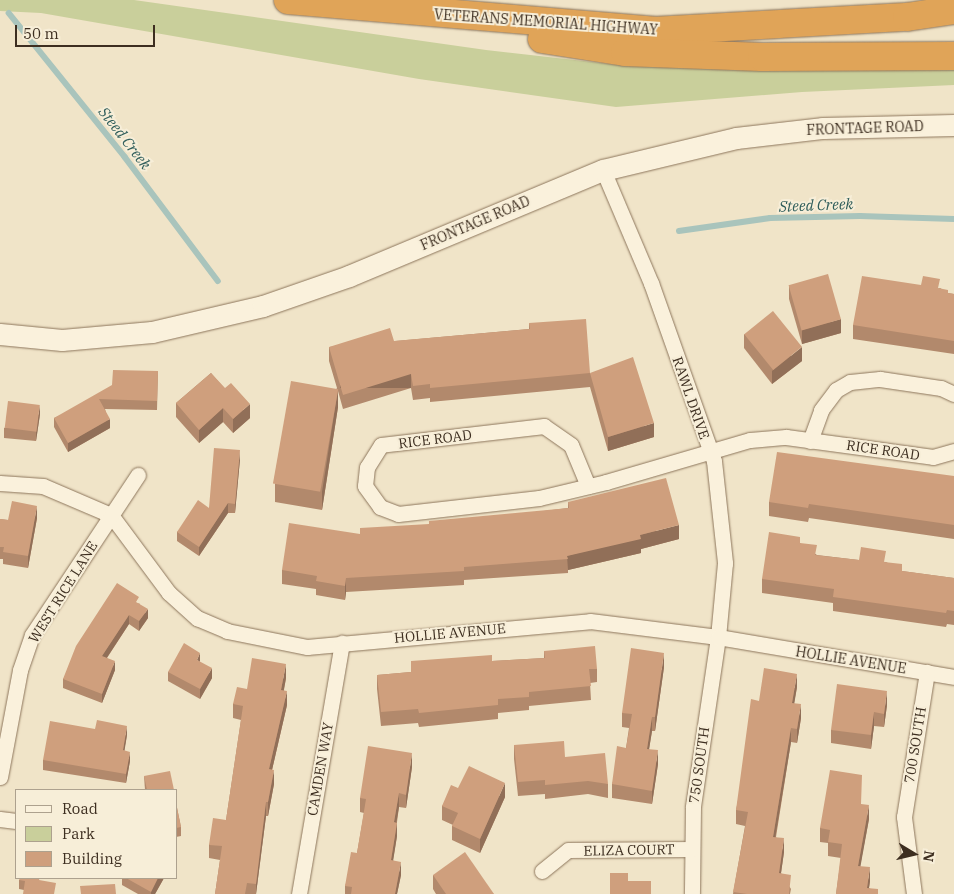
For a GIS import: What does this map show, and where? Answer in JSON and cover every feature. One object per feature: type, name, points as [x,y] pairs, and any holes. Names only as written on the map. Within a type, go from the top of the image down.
[{"type":"highway","name":"VETERANS MEMORIAL HIGHWAY","points":[[298,2],[654,31],[907,17],[954,10]]},
{"type":"highway","points":[[298,2],[625,52],[762,57],[954,56]]},
{"type":"street","name":"FRONTAGE ROAD","points":[[0,334],[62,340],[152,332],[263,306],[349,276],[603,170],[736,138],[823,128],[954,125]]},
{"type":"street","name":"RAWL DRIVE","points":[[603,170],[651,283],[710,451],[725,563],[718,637]]},
{"type":"street","points":[[810,441],[820,410],[836,390],[850,382],[880,379],[941,388],[954,394]]},
{"type":"street","name":"RICE ROAD","points":[[588,486],[570,445],[544,426],[381,445],[367,467],[365,486],[380,508],[398,514],[539,498],[588,486],[750,440],[786,438],[933,457],[954,451]]},
{"type":"street","name":"WEST RICE LANE","points":[[0,777],[20,670],[32,635],[138,475]]},
{"type":"street","points":[[0,483],[43,486],[111,515]]},
{"type":"street","name":"HOLLIE AVENUE","points":[[111,515],[169,593],[197,618],[227,631],[307,646],[590,620],[718,637],[954,676]]},
{"type":"street","name":"750 SOUTH","points":[[692,894],[692,806],[718,637]]},
{"type":"street","name":"CAMDEN WAY","points":[[299,894],[342,643]]},
{"type":"street","name":"700 SOUTH","points":[[914,894],[904,817],[926,672]]},
{"type":"street","points":[[0,818],[15,821]]},
{"type":"street","name":"ELIZA COURT","points":[[542,871],[568,850],[692,849]]},
{"type":"green space","points":[[0,0],[134,0],[486,50],[628,66],[831,71],[954,69],[954,85],[802,92],[616,107],[419,79],[41,13],[0,11]]},
{"type":"building","points":[[828,274],[841,319],[802,330],[789,285]]},
{"type":"building","points":[[862,276],[921,285],[923,276],[940,279],[938,288],[948,290],[948,293],[954,294],[954,341],[853,325]]},
{"type":"building","points":[[773,311],[802,347],[773,370],[744,334]]},
{"type":"building","points":[[586,319],[590,373],[430,388],[430,384],[413,386],[411,374],[343,395],[329,347],[390,328],[394,341],[530,329],[529,323]]},
{"type":"building","points":[[633,357],[654,423],[608,437],[590,373]]},
{"type":"building","points":[[113,370],[158,371],[157,401],[99,399],[110,419],[68,443],[54,418],[112,385]]},
{"type":"building","points":[[211,373],[225,388],[231,383],[250,404],[233,419],[223,408],[199,430],[176,403]]},
{"type":"building","points":[[291,381],[338,389],[320,492],[273,483]]},
{"type":"building","points":[[8,401],[40,405],[36,432],[5,428]]},
{"type":"building","points":[[214,448],[240,450],[235,504],[228,503],[199,547],[177,532],[198,500],[209,508]]},
{"type":"building","points":[[777,452],[954,476],[954,525],[809,504],[808,508],[769,502]]},
{"type":"building","points":[[666,478],[679,525],[640,535],[641,539],[567,556],[568,559],[464,567],[464,571],[346,578],[345,586],[316,581],[317,576],[282,570],[289,523],[360,534],[360,528],[429,524],[429,521],[569,508],[568,502]]},
{"type":"building","points":[[12,501],[37,506],[28,556],[3,552],[4,547],[0,547],[0,519],[8,520]]},
{"type":"building","points":[[769,532],[800,537],[800,543],[817,545],[815,555],[859,560],[861,547],[886,551],[884,562],[902,564],[902,571],[954,578],[954,611],[947,610],[946,613],[833,597],[834,589],[762,579]]},
{"type":"building","points":[[117,583],[139,597],[136,602],[148,609],[139,621],[129,615],[102,656],[115,661],[102,694],[63,679],[76,646]]},
{"type":"building","points":[[184,643],[200,653],[197,660],[212,668],[200,689],[168,672]]},
{"type":"building","points":[[595,646],[597,669],[589,669],[591,686],[529,692],[529,697],[498,699],[498,705],[419,713],[418,709],[381,712],[377,675],[411,672],[411,661],[492,655],[492,661],[545,658],[544,651]]},
{"type":"building","points":[[631,648],[664,653],[655,717],[652,717],[647,749],[658,750],[652,791],[612,784],[617,746],[626,748],[632,714],[622,713]]},
{"type":"building","points":[[252,658],[286,664],[281,690],[287,691],[269,769],[274,770],[268,802],[266,802],[256,884],[247,883],[245,894],[215,894],[222,846],[209,845],[213,818],[226,820],[243,706],[233,704],[237,687],[247,689]]},
{"type":"building","points":[[764,668],[797,674],[792,703],[801,704],[797,729],[791,728],[773,837],[784,838],[779,873],[791,875],[789,894],[733,892],[748,812],[736,810],[751,699],[759,701]]},
{"type":"building","points":[[837,684],[887,691],[884,714],[874,712],[871,735],[831,730]]},
{"type":"building","points":[[97,720],[127,726],[123,750],[130,752],[126,774],[43,760],[50,721],[95,729]]},
{"type":"building","points":[[564,741],[565,757],[605,753],[608,784],[588,781],[545,785],[545,780],[518,782],[514,745]]},
{"type":"building","points":[[368,746],[412,753],[406,795],[399,793],[394,822],[397,823],[391,860],[401,862],[395,894],[351,894],[352,887],[345,886],[351,852],[357,853],[366,799],[360,798]]},
{"type":"building","points":[[469,766],[505,783],[480,839],[452,826],[458,813],[442,806],[451,785],[458,788]]},
{"type":"building","points":[[830,770],[862,775],[861,804],[869,805],[858,866],[870,867],[867,888],[878,889],[878,894],[836,894],[842,844],[828,842],[830,830],[820,828]]},
{"type":"building","points":[[170,771],[174,789],[147,789],[144,776]]},
{"type":"building","points":[[178,813],[181,827],[178,828]]},
{"type":"building","points":[[465,852],[494,894],[446,894],[433,875]]},
{"type":"building","points":[[610,873],[628,873],[628,881],[651,881],[651,894],[610,894]]},
{"type":"building","points":[[39,879],[56,883],[54,894],[23,894],[25,881],[19,880]]},
{"type":"building","points":[[128,879],[158,879],[151,892]]},
{"type":"building","points":[[115,884],[116,894],[81,894],[80,886]]},
{"type":"waterway","name":"Steed Creek","points":[[9,13],[125,157],[218,281]]},
{"type":"waterway","name":"Steed Creek","points":[[679,231],[770,218],[860,216],[954,219]]}]
